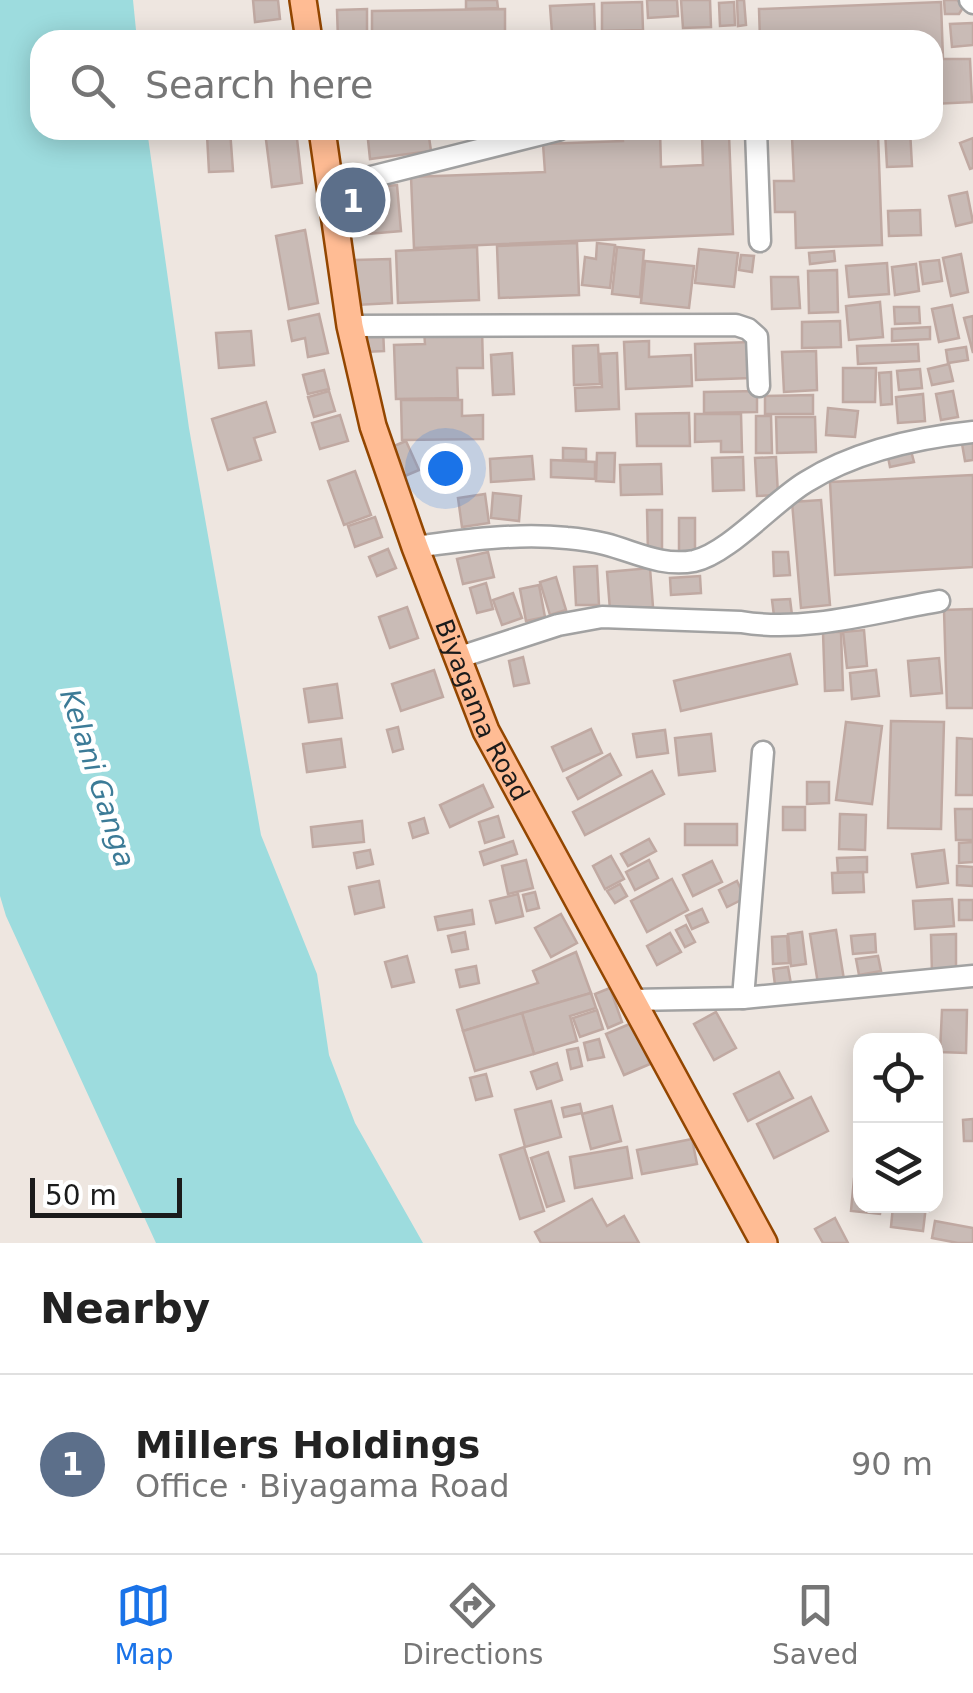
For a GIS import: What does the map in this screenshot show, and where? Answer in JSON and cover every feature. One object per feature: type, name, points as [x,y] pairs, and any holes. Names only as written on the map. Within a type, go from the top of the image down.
[{"type":"main road","points":[[303,0],[308,30]]},
{"type":"main road","name":"Biyagama Road","points":[[324,140],[350,326],[372,426],[486,732],[764,1243]]},
{"type":"street","points":[[331,187],[518,140]]},
{"type":"street","points":[[756,140],[760,241]]},
{"type":"street","points":[[350,326],[736,325],[757,337],[759,386]]},
{"type":"street","points":[[415,547],[477,539],[564,538],[604,544],[660,562],[693,561],[712,555],[804,483],[840,464],[902,442],[973,432]]},
{"type":"street","points":[[457,658],[558,625],[602,617],[762,625],[823,622],[938,601]]},
{"type":"street","points":[[743,998],[763,752]]},
{"type":"street","points":[[631,1000],[743,998],[973,976]]},
{"type":"water","name":"Kelani Ganga","points":[[0,0],[133,0],[136,30],[30,30],[30,140],[148,140],[189,428],[261,835],[317,974],[329,1055],[355,1123],[423,1243],[156,1243],[0,896]]},
{"type":"building","points":[[253,0],[278,0],[280,19],[255,22]]},
{"type":"building","points":[[466,0],[497,0],[498,8],[466,9]]},
{"type":"building","points":[[647,0],[677,0],[678,16],[648,18]]},
{"type":"building","points":[[681,0],[710,0],[711,27],[683,28]]},
{"type":"building","points":[[737,0],[744,0],[746,25],[738,26]]},
{"type":"building","points":[[944,0],[957,0],[964,6],[959,14],[945,14]]},
{"type":"building","points":[[642,2],[643,30],[602,30],[602,3]]},
{"type":"building","points":[[734,2],[735,25],[720,26],[719,3]]},
{"type":"building","points":[[941,2],[942,30],[760,30],[759,9]]},
{"type":"building","points":[[594,4],[595,30],[552,30],[550,6]]},
{"type":"building","points":[[367,9],[367,30],[338,30],[337,10]]},
{"type":"building","points":[[505,9],[505,30],[372,30],[372,11]]},
{"type":"building","points":[[973,23],[973,45],[952,47],[950,24]]},
{"type":"building","points":[[943,59],[970,59],[972,102],[943,103]]},
{"type":"building","points":[[973,138],[973,168],[970,169],[960,143]]},
{"type":"building","points":[[207,140],[231,140],[233,171],[209,172]]},
{"type":"building","points":[[266,140],[297,140],[302,183],[272,187]]},
{"type":"building","points":[[368,140],[429,140],[431,151],[370,159]]},
{"type":"building","points":[[660,140],[661,167],[703,165],[702,140],[729,140],[733,234],[414,248],[411,177],[545,172],[543,144]]},
{"type":"building","points":[[792,140],[878,140],[882,245],[796,248],[795,212],[775,212],[774,181],[794,181]]},
{"type":"building","points":[[886,140],[911,140],[912,166],[887,167]]},
{"type":"building","points":[[397,185],[401,231],[356,235],[352,189]]},
{"type":"building","points":[[967,192],[973,222],[956,226],[949,196]]},
{"type":"building","points":[[920,210],[921,235],[889,236],[888,211]]},
{"type":"building","points":[[305,230],[318,303],[289,309],[276,236]]},
{"type":"building","points":[[577,243],[579,295],[499,298],[497,246]]},
{"type":"building","points":[[597,243],[615,245],[610,288],[582,285],[585,257],[596,259]]},
{"type":"building","points":[[477,247],[479,300],[398,303],[396,251]]},
{"type":"building","points":[[617,247],[644,250],[640,297],[612,294]]},
{"type":"building","points":[[699,249],[738,253],[734,287],[695,283]]},
{"type":"building","points":[[834,251],[835,261],[810,264],[809,253]]},
{"type":"building","points":[[961,254],[968,292],[951,296],[943,258]]},
{"type":"building","points":[[741,255],[754,256],[752,272],[739,270]]},
{"type":"building","points":[[390,259],[392,303],[356,305],[355,260]]},
{"type":"building","points":[[939,260],[942,281],[923,284],[920,262]]},
{"type":"building","points":[[645,261],[694,266],[689,308],[641,303]]},
{"type":"building","points":[[887,263],[889,294],[849,297],[846,266]]},
{"type":"building","points":[[916,264],[919,291],[895,295],[892,267]]},
{"type":"building","points":[[837,270],[838,312],[809,313],[808,271]]},
{"type":"building","points":[[771,277],[798,277],[800,308],[772,309]]},
{"type":"building","points":[[880,302],[883,337],[849,340],[846,306]]},
{"type":"building","points":[[952,305],[959,338],[939,342],[932,309]]},
{"type":"building","points":[[894,307],[919,307],[920,323],[895,324]]},
{"type":"building","points":[[319,314],[328,353],[308,357],[305,338],[292,341],[288,321]]},
{"type":"building","points":[[973,316],[973,353],[964,318]]},
{"type":"building","points":[[840,321],[841,347],[802,348],[802,322]]},
{"type":"building","points":[[930,327],[930,339],[892,341],[892,329]]},
{"type":"building","points":[[363,328],[383,328],[384,351],[363,352]]},
{"type":"building","points":[[482,328],[483,368],[457,368],[458,398],[396,399],[394,345],[425,344],[424,330]]},
{"type":"building","points":[[251,331],[254,365],[219,368],[216,333]]},
{"type":"building","points":[[649,341],[649,357],[691,355],[692,386],[626,389],[624,342]]},
{"type":"building","points":[[750,342],[751,378],[696,380],[695,344]]},
{"type":"building","points":[[918,344],[919,361],[858,364],[857,346]]},
{"type":"building","points":[[598,345],[600,384],[574,385],[573,346]]},
{"type":"building","points":[[966,347],[968,360],[948,363],[946,350]]},
{"type":"building","points":[[816,351],[817,390],[784,392],[782,352]]},
{"type":"building","points":[[512,353],[514,394],[493,395],[491,355]]},
{"type":"building","points":[[617,353],[619,409],[576,411],[575,388],[602,387],[600,354]]},
{"type":"building","points":[[949,364],[953,381],[932,385],[928,369]]},
{"type":"building","points":[[843,368],[876,368],[875,402],[843,402]]},
{"type":"building","points":[[920,369],[922,388],[899,390],[897,371]]},
{"type":"building","points":[[324,370],[329,389],[308,394],[303,375]]},
{"type":"building","points":[[891,372],[892,404],[881,405],[879,373]]},
{"type":"building","points":[[329,391],[335,411],[314,417],[308,397]]},
{"type":"building","points":[[757,391],[757,412],[704,413],[704,392]]},
{"type":"building","points":[[953,391],[958,417],[941,420],[936,394]]},
{"type":"building","points":[[923,394],[925,421],[898,423],[896,397]]},
{"type":"building","points":[[813,395],[813,414],[765,414],[765,396]]},
{"type":"building","points":[[401,400],[462,400],[462,416],[483,415],[483,439],[402,440]]},
{"type":"building","points":[[266,402],[275,432],[254,438],[261,460],[228,470],[212,419]]},
{"type":"building","points":[[828,408],[858,411],[855,437],[826,435]]},
{"type":"building","points":[[689,413],[690,446],[637,446],[636,414]]},
{"type":"building","points":[[695,414],[741,414],[742,452],[721,452],[721,441],[695,442]]},
{"type":"building","points":[[340,415],[348,441],[320,449],[312,423]]},
{"type":"building","points":[[756,416],[771,416],[772,453],[756,453]]},
{"type":"building","points":[[776,417],[815,417],[816,452],[777,453]]},
{"type":"building","points":[[973,436],[973,460],[965,461],[961,438]]},
{"type":"building","points":[[406,441],[419,470],[400,478],[387,449]]},
{"type":"building","points":[[910,447],[914,462],[890,467],[887,452]]},
{"type":"building","points":[[563,448],[586,449],[586,460],[563,460]]},
{"type":"building","points":[[597,453],[615,453],[614,482],[596,481]]},
{"type":"building","points":[[532,456],[534,479],[491,482],[490,459]]},
{"type":"building","points":[[743,457],[744,490],[713,491],[712,458]]},
{"type":"building","points":[[776,457],[778,495],[757,496],[755,458]]},
{"type":"building","points":[[551,460],[595,462],[595,479],[551,477]]},
{"type":"building","points":[[661,464],[662,494],[621,495],[620,465]]},
{"type":"building","points":[[355,471],[371,515],[344,525],[328,481]]},
{"type":"building","points":[[973,475],[973,567],[835,575],[830,482]]},
{"type":"building","points":[[493,493],[521,496],[519,521],[491,518]]},
{"type":"building","points":[[485,494],[489,523],[462,527],[458,498]]},
{"type":"building","points":[[821,500],[830,605],[801,608],[792,502]]},
{"type":"building","points":[[647,510],[662,510],[662,554],[648,554]]},
{"type":"building","points":[[375,517],[382,537],[355,547],[348,526]]},
{"type":"building","points":[[679,518],[695,518],[695,555],[679,554]]},
{"type":"building","points":[[388,549],[396,568],[377,576],[369,557]]},
{"type":"building","points":[[488,552],[494,577],[463,584],[457,559]]},
{"type":"building","points":[[773,552],[788,552],[790,575],[774,576]]},
{"type":"building","points":[[597,566],[599,605],[576,605],[574,567]]},
{"type":"building","points":[[650,568],[653,607],[610,610],[607,572]]},
{"type":"building","points":[[700,576],[701,593],[671,595],[670,578]]},
{"type":"building","points":[[556,577],[566,610],[550,615],[540,582]]},
{"type":"building","points":[[486,583],[493,609],[477,613],[470,588]]},
{"type":"building","points":[[539,585],[545,617],[526,621],[520,589]]},
{"type":"building","points":[[513,593],[522,618],[502,625],[493,600]]},
{"type":"building","points":[[790,599],[793,623],[775,624],[772,600]]},
{"type":"building","points":[[407,607],[418,638],[390,648],[379,617]]},
{"type":"building","points":[[973,609],[973,708],[947,708],[944,610]]},
{"type":"building","points":[[864,630],[867,666],[847,668],[843,632]]},
{"type":"building","points":[[823,632],[841,632],[843,690],[825,691]]},
{"type":"building","points":[[790,654],[797,684],[681,711],[674,681]]},
{"type":"building","points":[[523,657],[529,683],[514,686],[509,661]]},
{"type":"building","points":[[939,658],[942,693],[911,696],[908,661]]},
{"type":"building","points":[[434,670],[443,697],[401,711],[392,684]]},
{"type":"building","points":[[876,670],[879,696],[852,699],[850,673]]},
{"type":"building","points":[[337,684],[342,718],[309,722],[304,689]]},
{"type":"building","points":[[891,721],[944,722],[941,829],[888,828]]},
{"type":"building","points":[[846,722],[882,726],[872,804],[836,800]]},
{"type":"building","points":[[398,727],[403,749],[393,752],[387,730]]},
{"type":"building","points":[[591,729],[602,753],[563,771],[552,747]]},
{"type":"building","points":[[665,730],[668,753],[637,757],[633,734]]},
{"type":"building","points":[[711,734],[715,771],[679,775],[675,738]]},
{"type":"building","points":[[957,738],[973,739],[973,795],[956,795]]},
{"type":"building","points":[[341,739],[345,767],[307,772],[303,744]]},
{"type":"building","points":[[610,754],[621,775],[578,799],[567,778]]},
{"type":"building","points":[[652,771],[664,794],[585,835],[573,812]]},
{"type":"building","points":[[807,782],[829,782],[829,803],[807,804]]},
{"type":"building","points":[[483,785],[493,807],[450,827],[440,805]]},
{"type":"building","points":[[783,807],[805,807],[805,830],[783,830]]},
{"type":"building","points":[[955,809],[973,809],[973,840],[956,840]]},
{"type":"building","points":[[840,814],[866,815],[865,850],[839,849]]},
{"type":"building","points":[[498,816],[504,837],[485,843],[479,822]]},
{"type":"building","points":[[424,818],[428,833],[413,838],[409,823]]},
{"type":"building","points":[[362,821],[364,842],[313,847],[311,827]]},
{"type":"building","points":[[685,824],[737,824],[737,845],[685,845]]},
{"type":"building","points":[[649,839],[656,851],[628,866],[621,854]]},
{"type":"building","points":[[513,841],[517,854],[484,865],[480,852]]},
{"type":"building","points":[[973,842],[973,862],[959,863],[959,843]]},
{"type":"building","points":[[370,850],[373,864],[357,868],[354,853]]},
{"type":"building","points":[[944,850],[948,883],[917,887],[912,854]]},
{"type":"building","points":[[611,856],[624,879],[605,889],[593,866]]},
{"type":"building","points":[[867,857],[867,872],[838,873],[837,858]]},
{"type":"building","points":[[526,860],[533,888],[508,894],[502,866]]},
{"type":"building","points":[[649,860],[658,878],[635,890],[626,872]]},
{"type":"building","points":[[712,861],[722,882],[693,896],[683,875]]},
{"type":"building","points":[[957,866],[973,867],[973,886],[957,885]]},
{"type":"building","points":[[863,872],[864,892],[833,893],[832,873]]},
{"type":"building","points":[[672,879],[688,910],[647,932],[631,901]]},
{"type":"building","points":[[379,881],[384,907],[355,914],[349,887]]},
{"type":"building","points":[[737,881],[745,898],[727,907],[719,890]]},
{"type":"building","points":[[620,884],[627,896],[615,903],[607,891]]},
{"type":"building","points":[[535,892],[539,908],[527,911],[523,895]]},
{"type":"building","points":[[518,894],[523,916],[496,923],[490,901]]},
{"type":"building","points":[[952,899],[954,926],[915,929],[913,901]]},
{"type":"building","points":[[959,900],[973,900],[973,920],[959,920]]},
{"type":"building","points":[[702,909],[708,922],[692,929],[686,916]]},
{"type":"building","points":[[472,910],[474,924],[438,930],[435,917]]},
{"type":"building","points":[[561,914],[577,943],[551,957],[535,928]]},
{"type":"building","points":[[686,925],[695,942],[685,947],[676,930]]},
{"type":"building","points":[[836,930],[845,986],[819,990],[810,934]]},
{"type":"building","points":[[465,932],[468,949],[452,952],[448,936]]},
{"type":"building","points":[[802,932],[806,964],[791,966],[788,934]]},
{"type":"building","points":[[670,933],[681,952],[657,965],[647,946]]},
{"type":"building","points":[[875,934],[876,952],[853,954],[851,936]]},
{"type":"building","points":[[956,934],[956,974],[932,975],[931,935]]},
{"type":"building","points":[[787,936],[789,963],[773,964],[772,937]]},
{"type":"building","points":[[576,952],[591,993],[463,1031],[457,1010],[538,983],[533,971]]},
{"type":"building","points":[[407,956],[414,982],[392,987],[385,962]]},
{"type":"building","points":[[878,956],[881,971],[859,975],[856,959]]},
{"type":"building","points":[[476,966],[479,983],[460,987],[456,970]]},
{"type":"building","points":[[788,967],[792,990],[776,993],[773,969]]},
{"type":"building","points":[[610,988],[622,1022],[608,1028],[595,994]]},
{"type":"building","points":[[591,993],[596,1008],[570,1016],[577,1041],[534,1054],[522,1013]]},
{"type":"building","points":[[597,1010],[603,1029],[580,1037],[573,1018]]},
{"type":"building","points":[[942,1010],[967,1010],[966,1053],[943,1052]]},
{"type":"building","points":[[716,1012],[736,1048],[714,1060],[694,1024]]},
{"type":"building","points":[[522,1013],[534,1054],[475,1071],[463,1031]]},
{"type":"building","points":[[632,1023],[650,1064],[624,1075],[606,1034]]},
{"type":"building","points":[[599,1039],[604,1057],[588,1060],[584,1043]]},
{"type":"building","points":[[578,1048],[582,1066],[571,1069],[567,1050]]},
{"type":"building","points":[[557,1063],[562,1080],[537,1089],[531,1072]]},
{"type":"building","points":[[779,1072],[793,1098],[748,1121],[734,1094]]},
{"type":"building","points":[[486,1074],[492,1096],[476,1100],[470,1078]]},
{"type":"building","points":[[811,1097],[828,1131],[774,1158],[757,1124]]},
{"type":"building","points":[[551,1101],[561,1137],[525,1147],[515,1110]]},
{"type":"building","points":[[580,1104],[582,1113],[564,1117],[562,1108]]},
{"type":"building","points":[[612,1106],[621,1141],[591,1149],[582,1114]]},
{"type":"building","points":[[973,1119],[973,1141],[964,1141],[963,1120]]},
{"type":"building","points":[[692,1139],[697,1164],[642,1174],[637,1150]]},
{"type":"building","points":[[524,1147],[544,1211],[520,1219],[500,1155]]},
{"type":"building","points":[[627,1147],[632,1178],[575,1188],[570,1157]]},
{"type":"building","points":[[548,1152],[564,1201],[547,1207],[531,1158]]},
{"type":"building","points":[[592,1199],[607,1226],[624,1216],[639,1243],[541,1243],[535,1232]]},
{"type":"building","points":[[892,1213],[925,1213],[923,1231],[891,1227]]},
{"type":"building","points":[[835,1218],[848,1243],[823,1243],[815,1229]]},
{"type":"building","points":[[935,1221],[973,1228],[973,1243],[932,1238]]},
{"type":"place","name":"Millers Holdings","points":[[353,200]]}]
